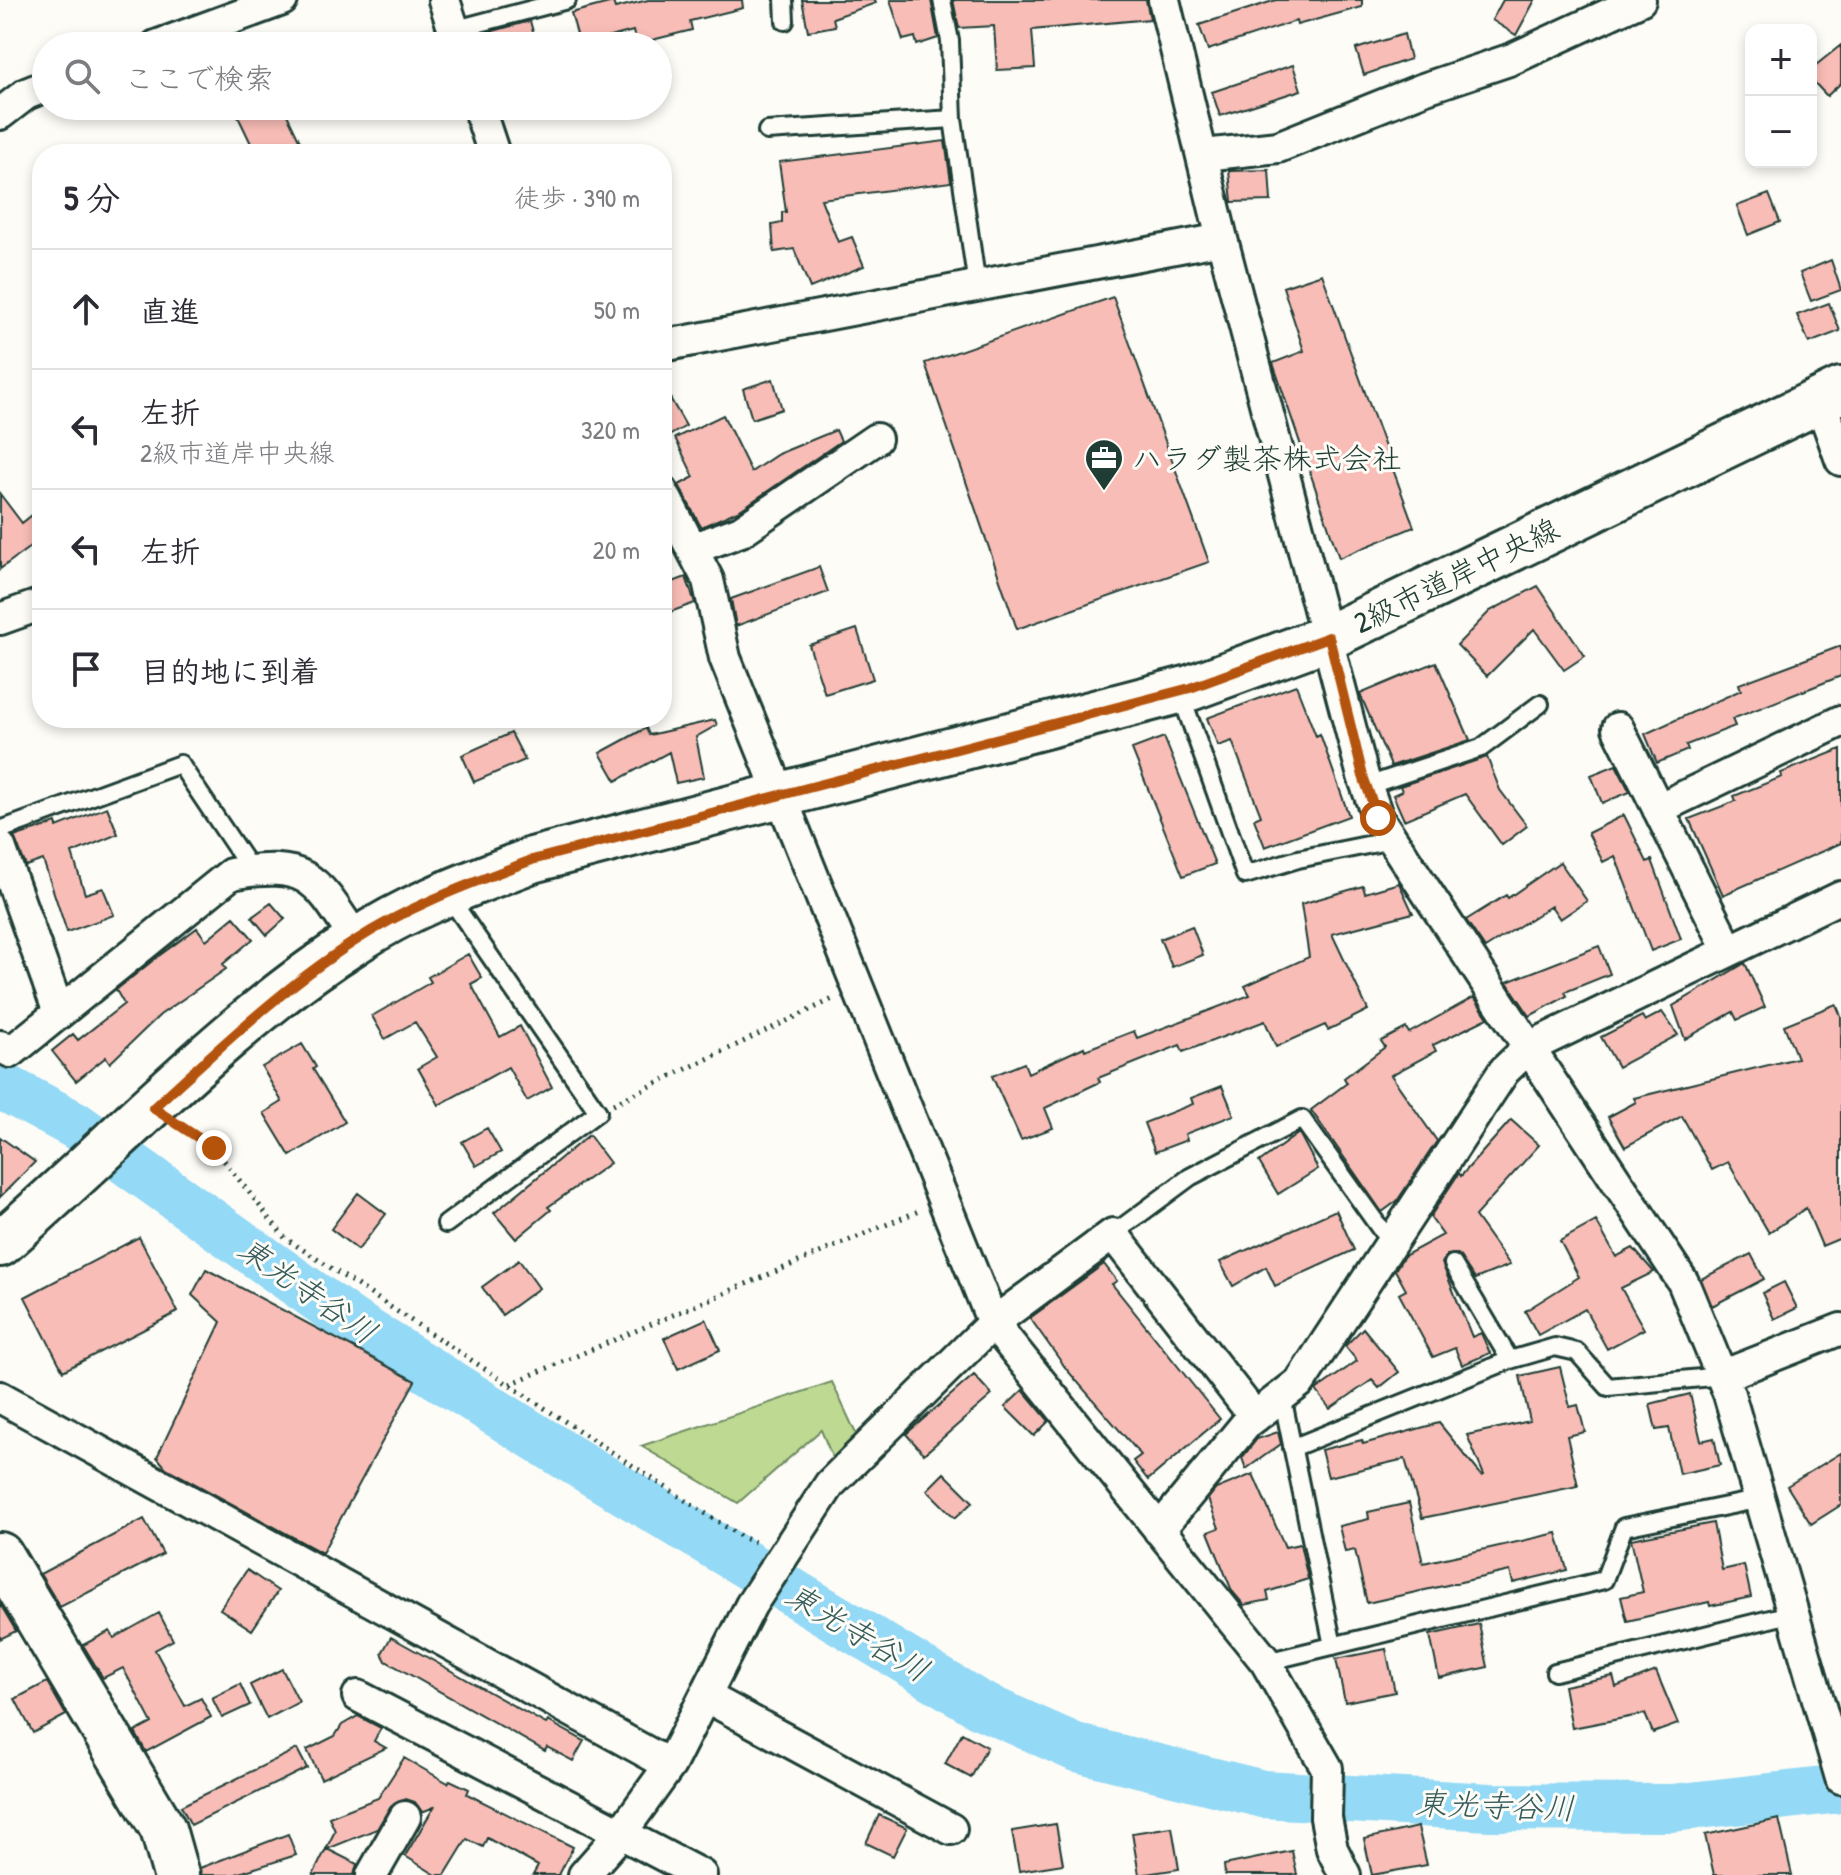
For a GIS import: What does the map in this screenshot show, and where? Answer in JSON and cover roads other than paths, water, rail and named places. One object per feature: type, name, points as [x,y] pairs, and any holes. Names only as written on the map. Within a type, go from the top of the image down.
[{"type":"street","points":[[194,32],[282,0]]},
{"type":"street","points":[[444,0],[454,32]]},
{"type":"street","points":[[1164,0],[1222,239],[1378,818],[1683,1282],[1722,1376],[1838,1766]]},
{"type":"street","points":[[1204,155],[1278,147],[1423,89],[1512,59],[1640,0]]},
{"type":"street","points":[[0,114],[32,92]]},
{"type":"street","points":[[483,120],[491,144]]},
{"type":"street","points":[[672,344],[1222,239]]},
{"type":"street","points":[[1830,394],[1841,460]]},
{"type":"street","name":"2級市道岸中央線","points":[[0,1244],[270,1002],[356,940],[446,892],[532,860],[1179,691],[1329,637],[1830,394]]},
{"type":"street","points":[[692,549],[741,531],[876,439]]},
{"type":"street","points":[[672,510],[708,580],[725,658],[993,1323],[1266,1662],[1327,1768],[1326,1818],[1332,1849],[1345,1875]]},
{"type":"street","points":[[0,619],[32,608]]},
{"type":"street","points":[[1658,809],[1841,721]]},
{"type":"street","points":[[1618,728],[1729,951]]},
{"type":"street","points":[[0,847],[59,1013]]},
{"type":"street","points":[[0,1046],[11,1052],[231,874],[265,868],[297,872],[321,887],[356,940]]},
{"type":"street","points":[[1159,1530],[1255,1417],[1300,1382],[1504,1071],[1528,1048],[1841,897]]},
{"type":"street","points":[[584,1875],[621,1833],[670,1765],[751,1605],[830,1484],[993,1323],[1113,1234],[1255,1417]]},
{"type":"street","points":[[1722,1376],[1841,1329]]},
{"type":"street","points":[[0,1397],[670,1765]]},
{"type":"street","points":[[0,1555],[163,1829],[176,1875]]},
{"type":"street","points":[[358,1696],[701,1875]]},
{"type":"street","points":[[705,1696],[951,1829]]},
{"type":"street","points":[[372,1875],[405,1817]]},
{"type":"lane","points":[[474,32],[567,0]]},
{"type":"lane","points":[[784,0],[785,21]]},
{"type":"lane","points":[[942,0],[950,41],[953,119],[977,286]]},
{"type":"lane","points":[[767,131],[953,119]]},
{"type":"lane","points":[[1179,691],[1245,875],[1298,859],[1392,840]]},
{"type":"lane","points":[[1367,786],[1481,748],[1540,704]]},
{"type":"lane","points":[[0,830],[180,764],[251,870]]},
{"type":"lane","points":[[446,892],[598,1112],[446,1224]]},
{"type":"lane","points":[[1113,1234],[1190,1177],[1302,1119],[1392,1245]]},
{"type":"lane","points":[[1453,1264],[1510,1360]]},
{"type":"lane","points":[[1292,1448],[1510,1360],[1555,1347],[1577,1352],[1608,1387],[1722,1376]]},
{"type":"lane","points":[[1282,1396],[1333,1646]]},
{"type":"lane","points":[[1266,1662],[1604,1580],[1624,1527],[1761,1499]]},
{"type":"lane","points":[[1555,1672],[1794,1613]]},
{"type":"waterway","name":"東光寺谷川","points":[[0,1085],[75,1125],[350,1321],[564,1455],[980,1705],[1077,1748],[1263,1794],[1490,1807],[1672,1808],[1841,1789]]},
{"type":"place","name":"ハラダ製茶株式会社","points":[[1104,492]]}]
